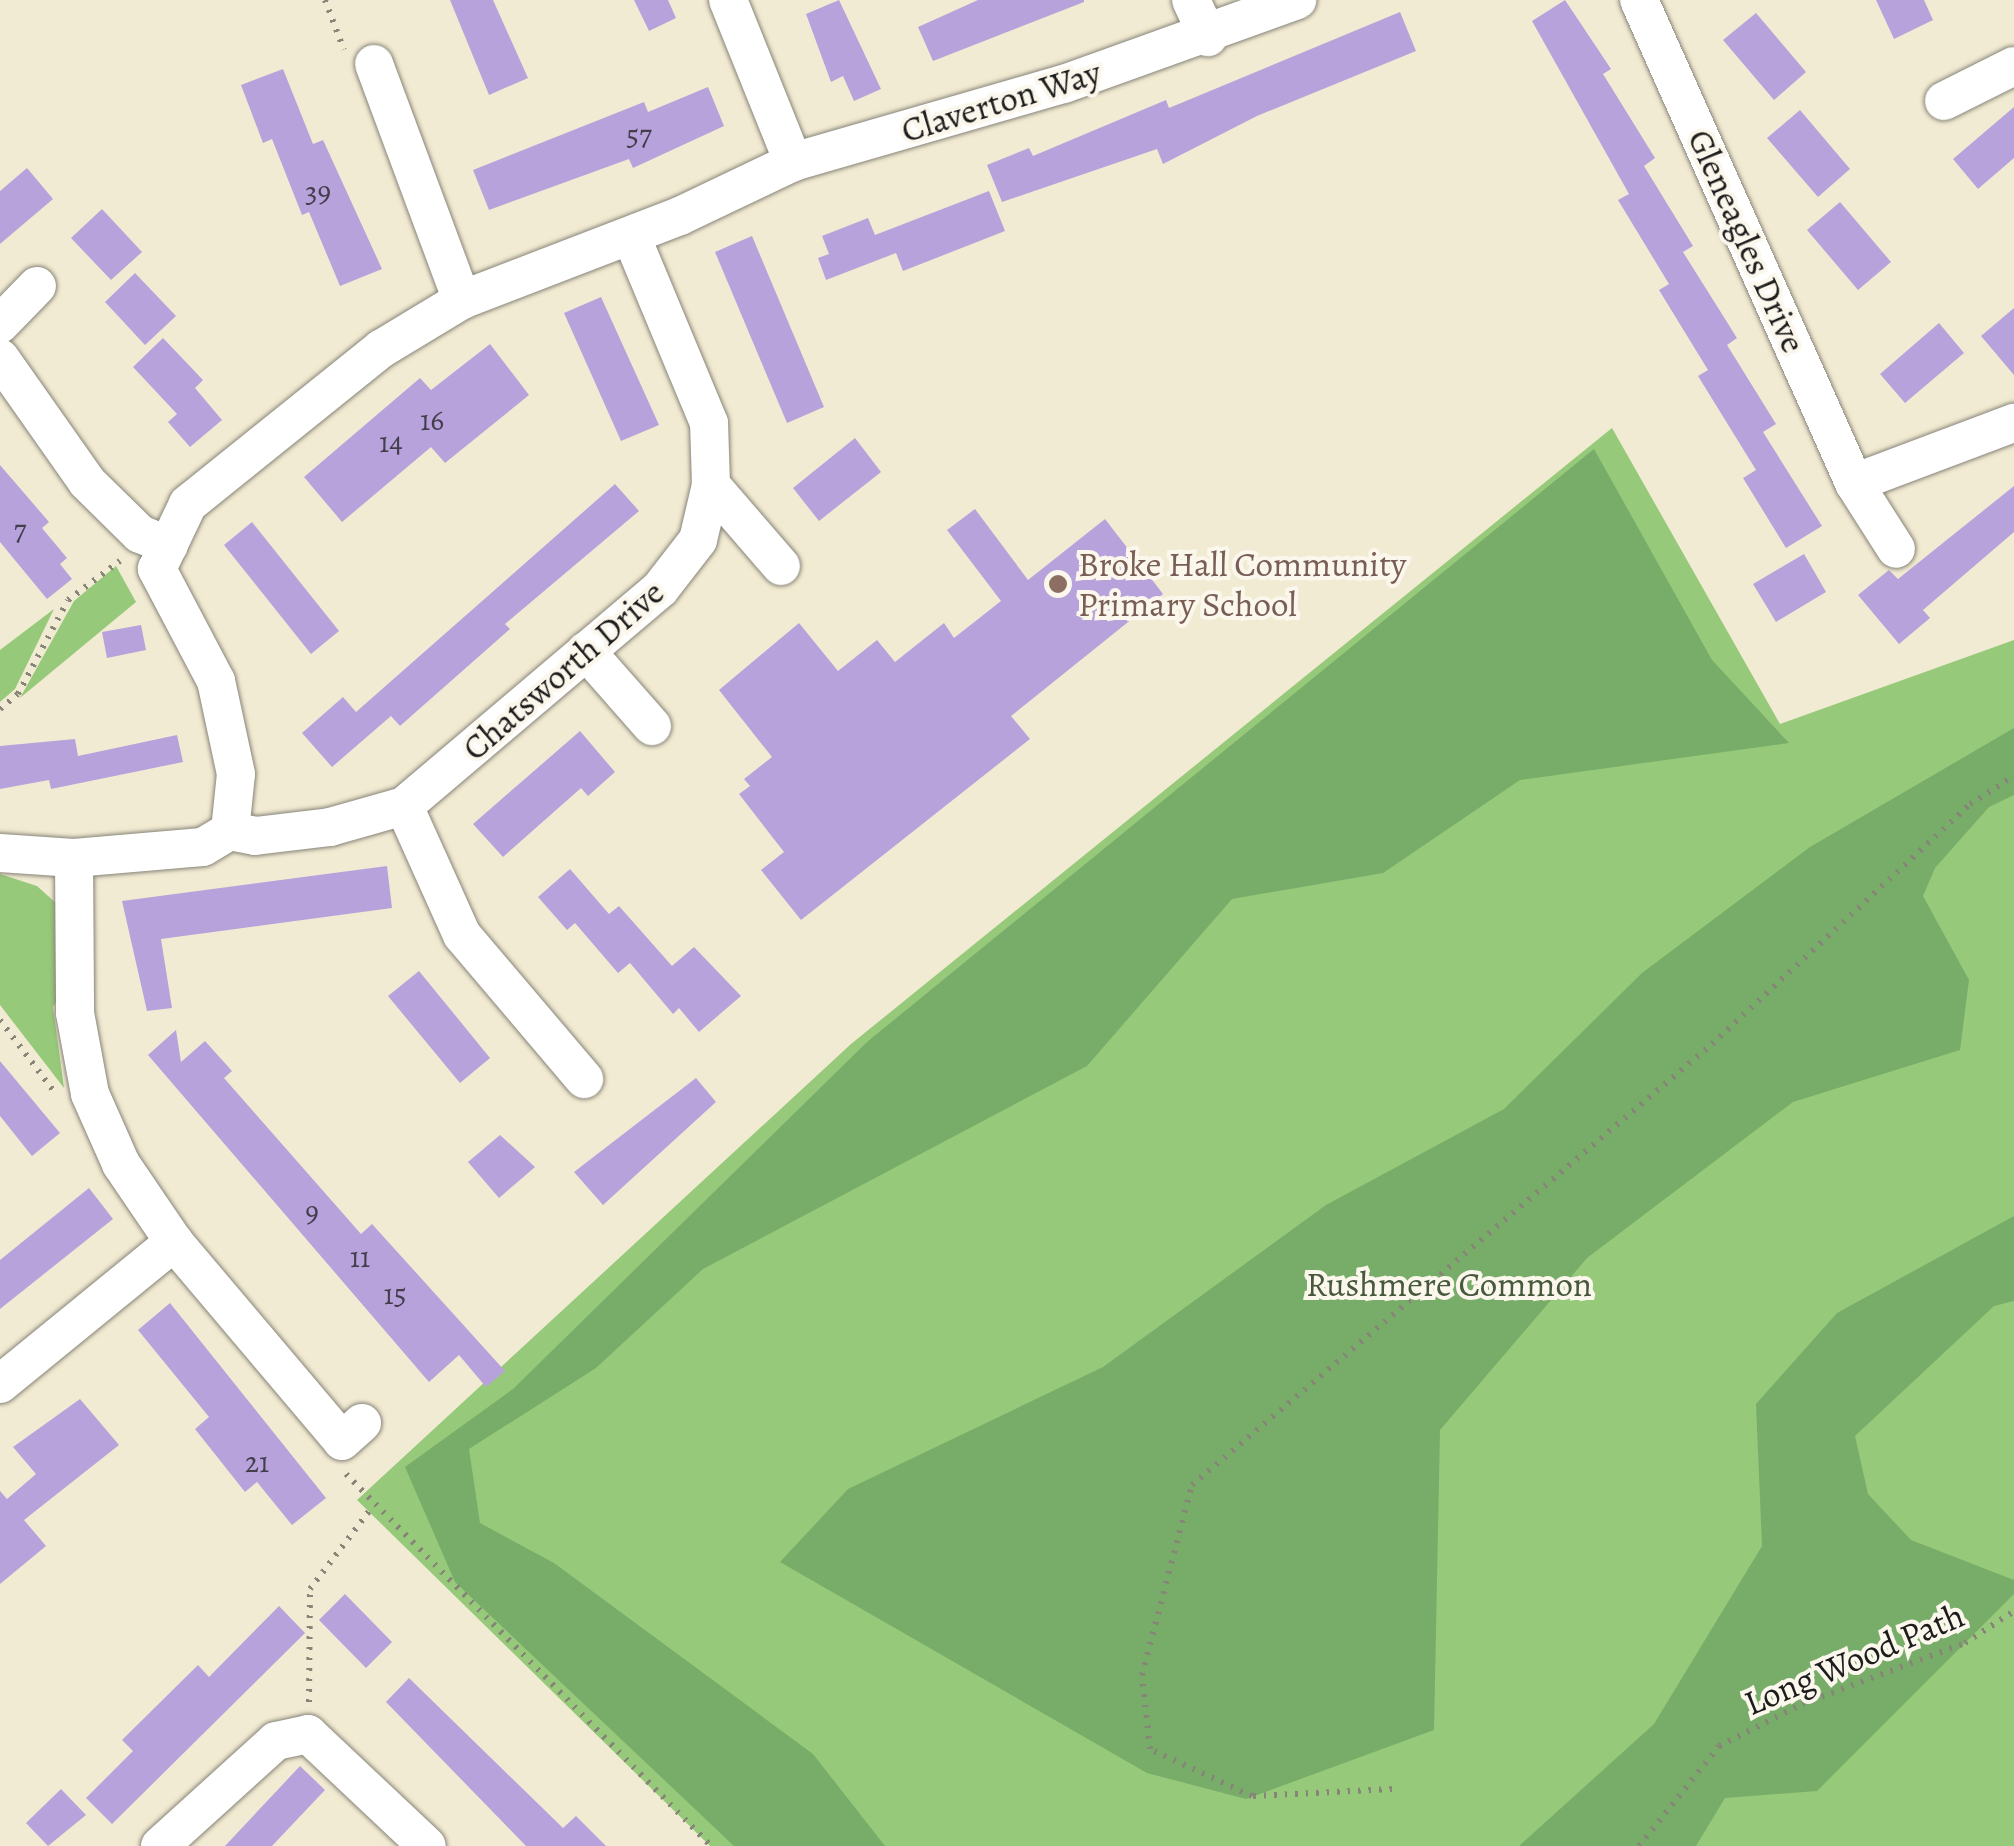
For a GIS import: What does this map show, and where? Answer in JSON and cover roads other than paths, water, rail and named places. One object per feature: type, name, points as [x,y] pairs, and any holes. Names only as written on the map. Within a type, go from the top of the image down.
[{"type":"street","points":[[728,0],[793,162]]},
{"type":"street","points":[[1191,0],[1208,36]]},
{"type":"street","name":"Claverton Way","points":[[230,831],[236,774],[216,681],[156,569],[188,504],[381,349],[462,300],[631,236],[793,162],[1208,36],[1297,0]]},
{"type":"street","name":"Gleneagles Drive","points":[[1640,0],[1854,483],[1896,549]]},
{"type":"street","points":[[374,64],[462,300]]},
{"type":"street","points":[[1944,101],[2014,66]]},
{"type":"street","name":"Chatsworth Drive","points":[[0,853],[74,858],[203,848],[230,831],[255,836],[330,827],[404,806],[660,589],[698,540],[711,485],[709,423],[631,236]]},
{"type":"street","points":[[0,324],[37,286]]},
{"type":"street","points":[[0,358],[88,482],[140,534],[169,546]]},
{"type":"street","points":[[1854,483],[2014,423]]},
{"type":"street","points":[[711,485],[781,566]]},
{"type":"street","points":[[586,652],[652,726]]},
{"type":"street","points":[[404,806],[462,935],[584,1079]]},
{"type":"street","points":[[74,858],[75,1013],[90,1094],[120,1164],[174,1242],[352,1432]]},
{"type":"street","points":[[0,1384],[174,1242]]},
{"type":"street","points":[[160,1846],[276,1741],[308,1734],[427,1846]]},
{"type":"place","name":"Broke Hall Community Primary School","points":[[1058,584]]},
{"type":"park label","name":"Rushmere Common","points":[[1449,1284]]}]
